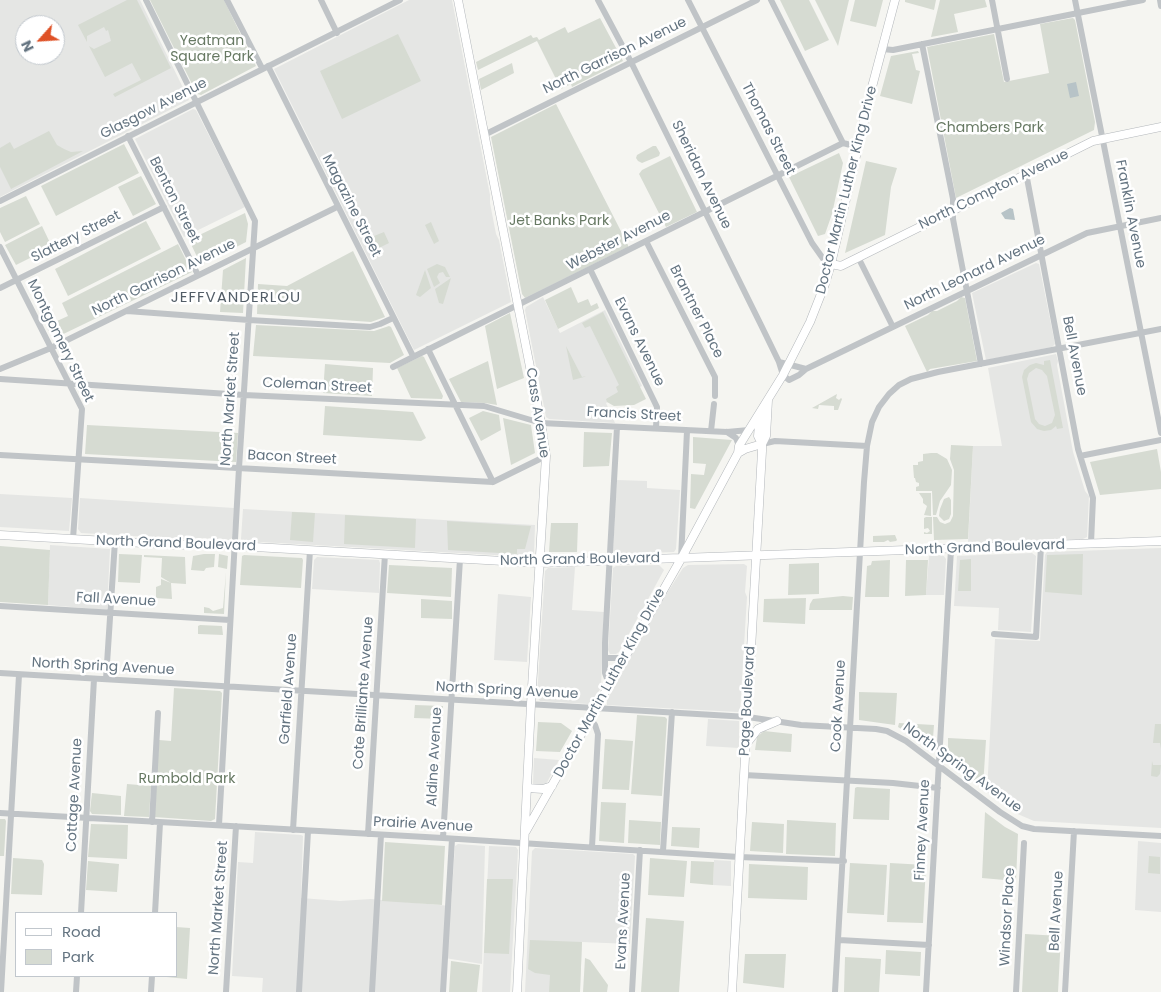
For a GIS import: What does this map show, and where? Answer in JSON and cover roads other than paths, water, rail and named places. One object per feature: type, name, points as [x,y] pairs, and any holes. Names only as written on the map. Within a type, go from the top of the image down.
[{"type":"main road","name":"Cass Avenue","points":[[458,0],[546,456],[524,844]]},
{"type":"main road","name":"Doctor Martin Luther King Drive","points":[[525,833],[681,559],[749,430],[789,365],[816,307],[831,264],[895,0]]},
{"type":"main road","name":"North Compton Avenue","points":[[831,264],[841,266],[1084,144],[1102,138],[1161,127]]},
{"type":"main road","name":"Doctor Martin Luther King Drive","points":[[762,444],[766,436],[768,399]]},
{"type":"main road","name":"Page Boulevard","points":[[732,992],[757,556],[762,444],[758,436],[760,411]]},
{"type":"main road","points":[[738,450],[762,444]]},
{"type":"main road","name":"North Grand Boulevard","points":[[0,535],[539,563],[1161,541]]},
{"type":"main road","points":[[746,745],[758,729],[777,721]]},
{"type":"main road","points":[[527,788],[543,789],[552,786]]},
{"type":"main road","points":[[518,992],[524,844]]},
{"type":"street","name":"North Market Street","points":[[146,0],[254,216],[250,320],[234,546],[219,825]]},
{"type":"street","name":"Magazine Street","points":[[228,0],[265,67],[413,356]]},
{"type":"street","points":[[321,0],[337,33]]},
{"type":"street","name":"Glasgow Avenue","points":[[0,201],[400,0]]},
{"type":"street","name":"Sheridan Avenue","points":[[598,0],[631,62],[779,362],[783,375]]},
{"type":"street","name":"Thomas Street","points":[[688,0],[816,251],[824,260],[831,264]]},
{"type":"street","name":"North Garrison Avenue","points":[[484,135],[757,0]]},
{"type":"street","points":[[771,0],[844,143],[858,147]]},
{"type":"street","points":[[992,0],[1007,79]]},
{"type":"street","name":"Franklin Avenue","points":[[1075,0],[1161,433]]},
{"type":"street","points":[[882,50],[893,50],[1143,0]]},
{"type":"street","points":[[1160,0],[1161,6]]},
{"type":"street","points":[[922,44],[953,200],[954,221],[981,364]]},
{"type":"street","name":"Benton Street","points":[[128,136],[198,275]]},
{"type":"street","name":"Webster Avenue","points":[[392,367],[844,143]]},
{"type":"street","name":"Bell Avenue","points":[[1026,173],[1080,456],[1093,498],[1091,543]]},
{"type":"street","name":"Slattery Street","points":[[0,288],[164,207]]},
{"type":"street","name":"North Garrison Avenue","points":[[0,369],[51,348],[337,207]]},
{"type":"street","name":"North Leonard Avenue","points":[[783,375],[791,380],[806,369],[1087,232],[1161,218]]},
{"type":"street","name":"Brantner Place","points":[[646,240],[716,377],[712,431]]},
{"type":"street","name":"Montgomery Street","points":[[0,247],[82,409],[73,539]]},
{"type":"street","points":[[858,257],[892,327]]},
{"type":"street","name":"Evans Avenue","points":[[590,269],[657,407],[656,428]]},
{"type":"street","points":[[126,311],[370,326],[393,318]]},
{"type":"street","name":"Cook Avenue","points":[[835,992],[867,446],[872,422],[879,407],[889,394],[900,385],[912,379],[1161,329]]},
{"type":"street","points":[[428,349],[493,482]]},
{"type":"street","points":[[779,362],[806,369]]},
{"type":"street","name":"Coleman Street","points":[[0,380],[244,395],[484,406],[541,423]]},
{"type":"street","name":"Francis Street","points":[[541,423],[727,432],[749,430]]},
{"type":"street","points":[[609,684],[605,673],[605,658],[617,427]]},
{"type":"street","points":[[681,559],[687,430]]},
{"type":"street","points":[[727,432],[736,438],[738,450]]},
{"type":"street","points":[[1080,456],[1161,440]]},
{"type":"street","points":[[762,444],[774,441],[867,446]]},
{"type":"street","name":"Bacon Street","points":[[0,455],[493,482],[546,456]]},
{"type":"street","points":[[106,679],[115,541]]},
{"type":"street","points":[[994,634],[1036,637],[1041,546]]},
{"type":"street","name":"Finney Avenue","points":[[926,992],[952,549]]},
{"type":"street","name":"Garfield Avenue","points":[[293,830],[310,550]]},
{"type":"street","name":"Cote Brilliante Avenue","points":[[368,834],[385,554]]},
{"type":"street","name":"Aldine Avenue","points":[[443,838],[460,558]]},
{"type":"street","name":"Fall Avenue","points":[[0,606],[230,620]]},
{"type":"street","points":[[605,658],[624,658]]},
{"type":"street","name":"North Spring Avenue","points":[[0,673],[226,688],[672,712],[748,717],[801,725],[876,729],[897,735],[1017,824],[1034,829],[1161,836]]},
{"type":"street","points":[[1,992],[19,675]]},
{"type":"street","name":"Cottage Avenue","points":[[81,912],[94,679]]},
{"type":"street","points":[[664,851],[672,712]]},
{"type":"street","points":[[152,822],[158,713]]},
{"type":"street","points":[[590,718],[598,734],[592,848]]},
{"type":"street","points":[[744,775],[893,783],[938,788]]},
{"type":"street","name":"Prairie Avenue","points":[[0,813],[740,857],[844,861]]},
{"type":"street","points":[[155,912],[160,823]]},
{"type":"street","name":"North Market Street","points":[[226,992],[236,826]]},
{"type":"street","points":[[299,992],[308,831]]},
{"type":"street","name":"Bell Avenue","points":[[1065,992],[1074,831]]},
{"type":"street","points":[[372,992],[381,835]]},
{"type":"street","points":[[443,992],[452,839]]},
{"type":"street","name":"Windsor Place","points":[[1016,992],[1024,843]]},
{"type":"street","name":"Evans Avenue","points":[[632,992],[640,850]]},
{"type":"street","points":[[839,940],[929,945]]},
{"type":"street","points":[[76,992],[77,977]]},
{"type":"street","points":[[151,992],[152,977]]},
{"type":"district","name":"JEFFVANDERLOU","points":[[236,298]]},
{"type":"park label","name":"Yeatman Square Park","points":[[212,49]]},
{"type":"park label","name":"Chambers Park","points":[[990,128]]},
{"type":"park label","name":"Jet Banks Park","points":[[559,221]]},
{"type":"park label","name":"Rumbold Park","points":[[187,779]]}]
